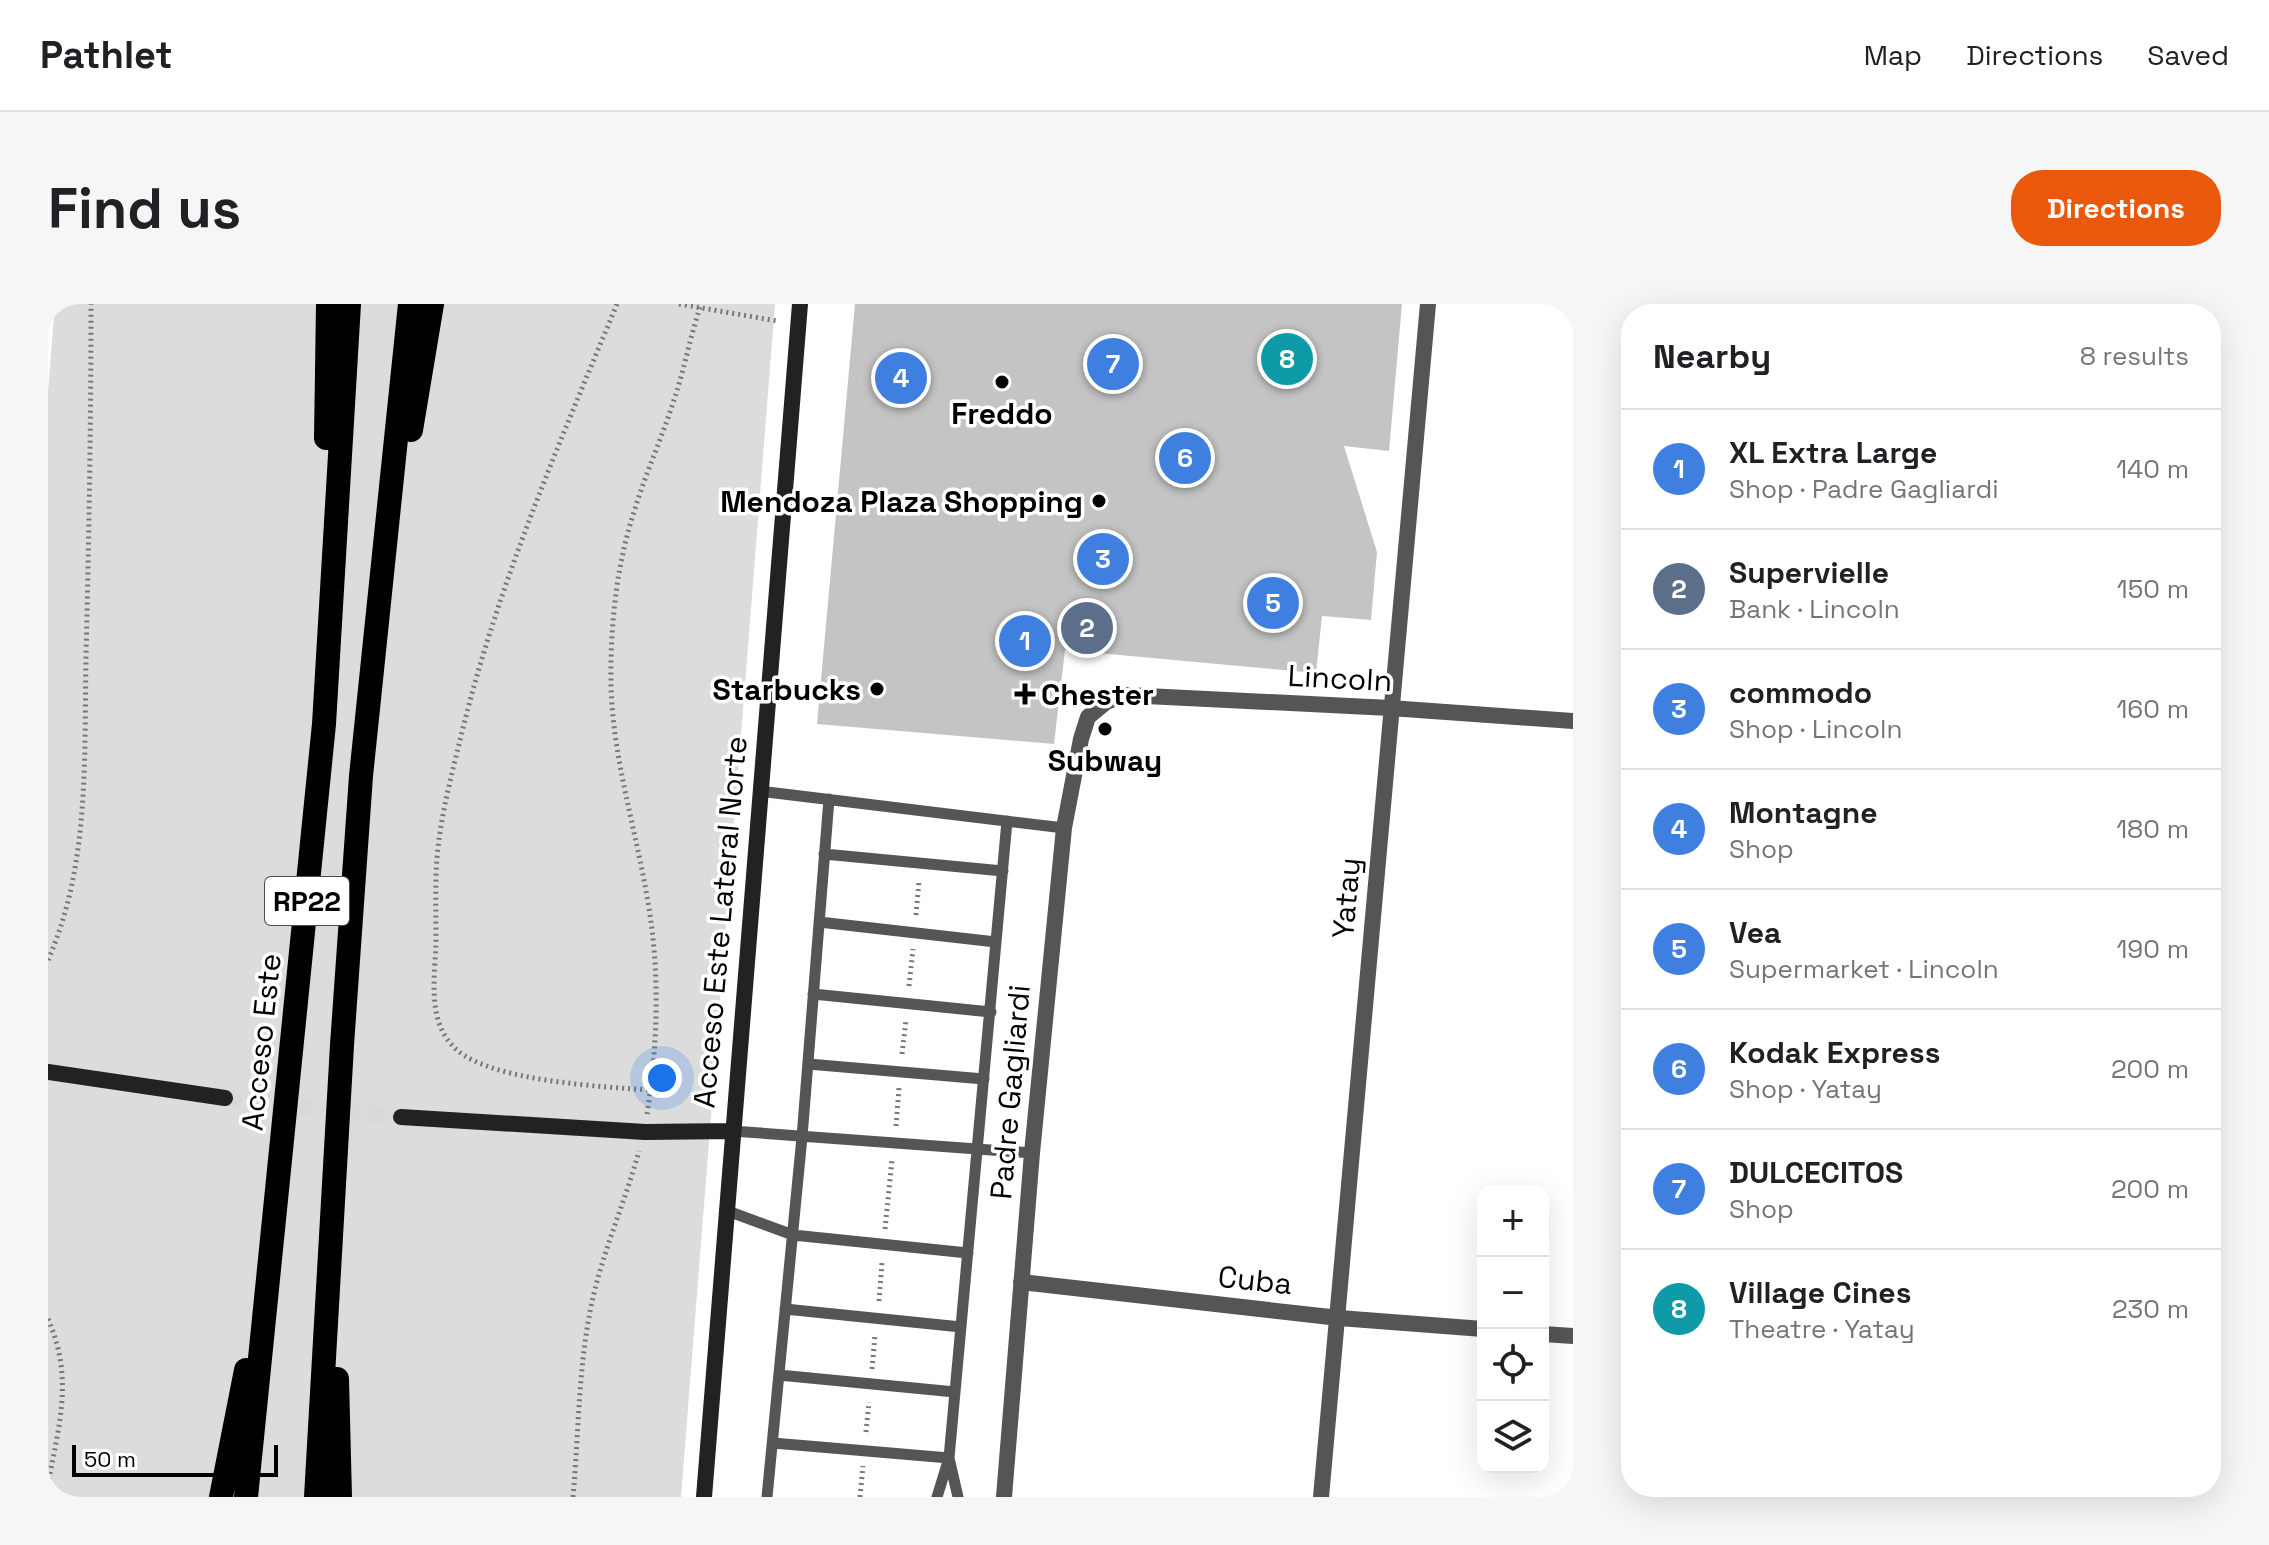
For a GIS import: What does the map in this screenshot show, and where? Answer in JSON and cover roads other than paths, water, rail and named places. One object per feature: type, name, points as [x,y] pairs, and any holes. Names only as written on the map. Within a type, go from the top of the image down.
[{"type":"highway","points":[[324,724],[328,304]]},
{"type":"highway","name":"Acceso Este","points":[[246,1497],[324,724],[349,304]]},
{"type":"highway","name":"RP22","points":[[316,1497],[361,776],[410,304]]},
{"type":"highway","points":[[384,570],[422,377],[432,304]]},
{"type":"highway","points":[[333,1216],[340,1497]]},
{"type":"highway","points":[[221,1497],[274,1243]]},
{"type":"street","name":"Acceso Este Lateral Norte","points":[[704,1497],[800,304]]},
{"type":"street","name":"Yatay","points":[[1321,1497],[1428,304]]},
{"type":"street","name":"Lincoln","points":[[1106,702],[1126,695],[1573,721]]},
{"type":"street","name":"Padre Gagliardi","points":[[1004,1497],[1032,1153],[1064,828],[1088,717],[1106,702]]},
{"type":"street","points":[[48,1072],[225,1098]]},
{"type":"street","points":[[401,1117],[645,1132],[732,1131]]},
{"type":"street","name":"Cuba","points":[[1021,1282],[1339,1318],[1477,1329]]},
{"type":"street","points":[[1549,1334],[1573,1336]]},
{"type":"lane","points":[[759,791],[1064,828]]},
{"type":"lane","points":[[767,1497],[802,1137],[829,799]]},
{"type":"lane","points":[[937,1497],[949,1458],[1007,821]]},
{"type":"lane","points":[[824,854],[1003,871]]},
{"type":"lane","points":[[819,922],[996,942]]},
{"type":"lane","points":[[813,994],[991,1012]]},
{"type":"lane","points":[[808,1064],[984,1079]]},
{"type":"lane","points":[[732,1131],[1032,1153]]},
{"type":"lane","points":[[725,1210],[793,1235],[968,1253]]},
{"type":"lane","points":[[785,1309],[961,1327]]},
{"type":"lane","points":[[779,1375],[955,1392]]},
{"type":"lane","points":[[773,1443],[949,1458]]},
{"type":"lane","points":[[949,1458],[958,1497]]},
{"type":"tunnel","points":[[225,1098],[401,1117]]},
{"type":"place","name":"Village Cines","points":[[1287,359]]},
{"type":"place","name":"DULCECITOS","points":[[1113,364]]},
{"type":"place","name":"Montagne","points":[[901,378]]},
{"type":"place","name":"Freddo","points":[[1002,382]]},
{"type":"place","name":"Kodak Express","points":[[1185,458]]},
{"type":"place","name":"Mendoza Plaza Shopping","points":[[1099,501]]},
{"type":"place","name":"commodo","points":[[1103,559]]},
{"type":"place","name":"Vea","points":[[1273,603]]},
{"type":"place","name":"Supervielle","points":[[1087,628]]},
{"type":"place","name":"XL Extra Large","points":[[1025,641]]},
{"type":"place","name":"Starbucks","points":[[877,689]]},
{"type":"place","name":"Chester","points":[[1025,694]]},
{"type":"place","name":"Subway","points":[[1105,729]]}]
